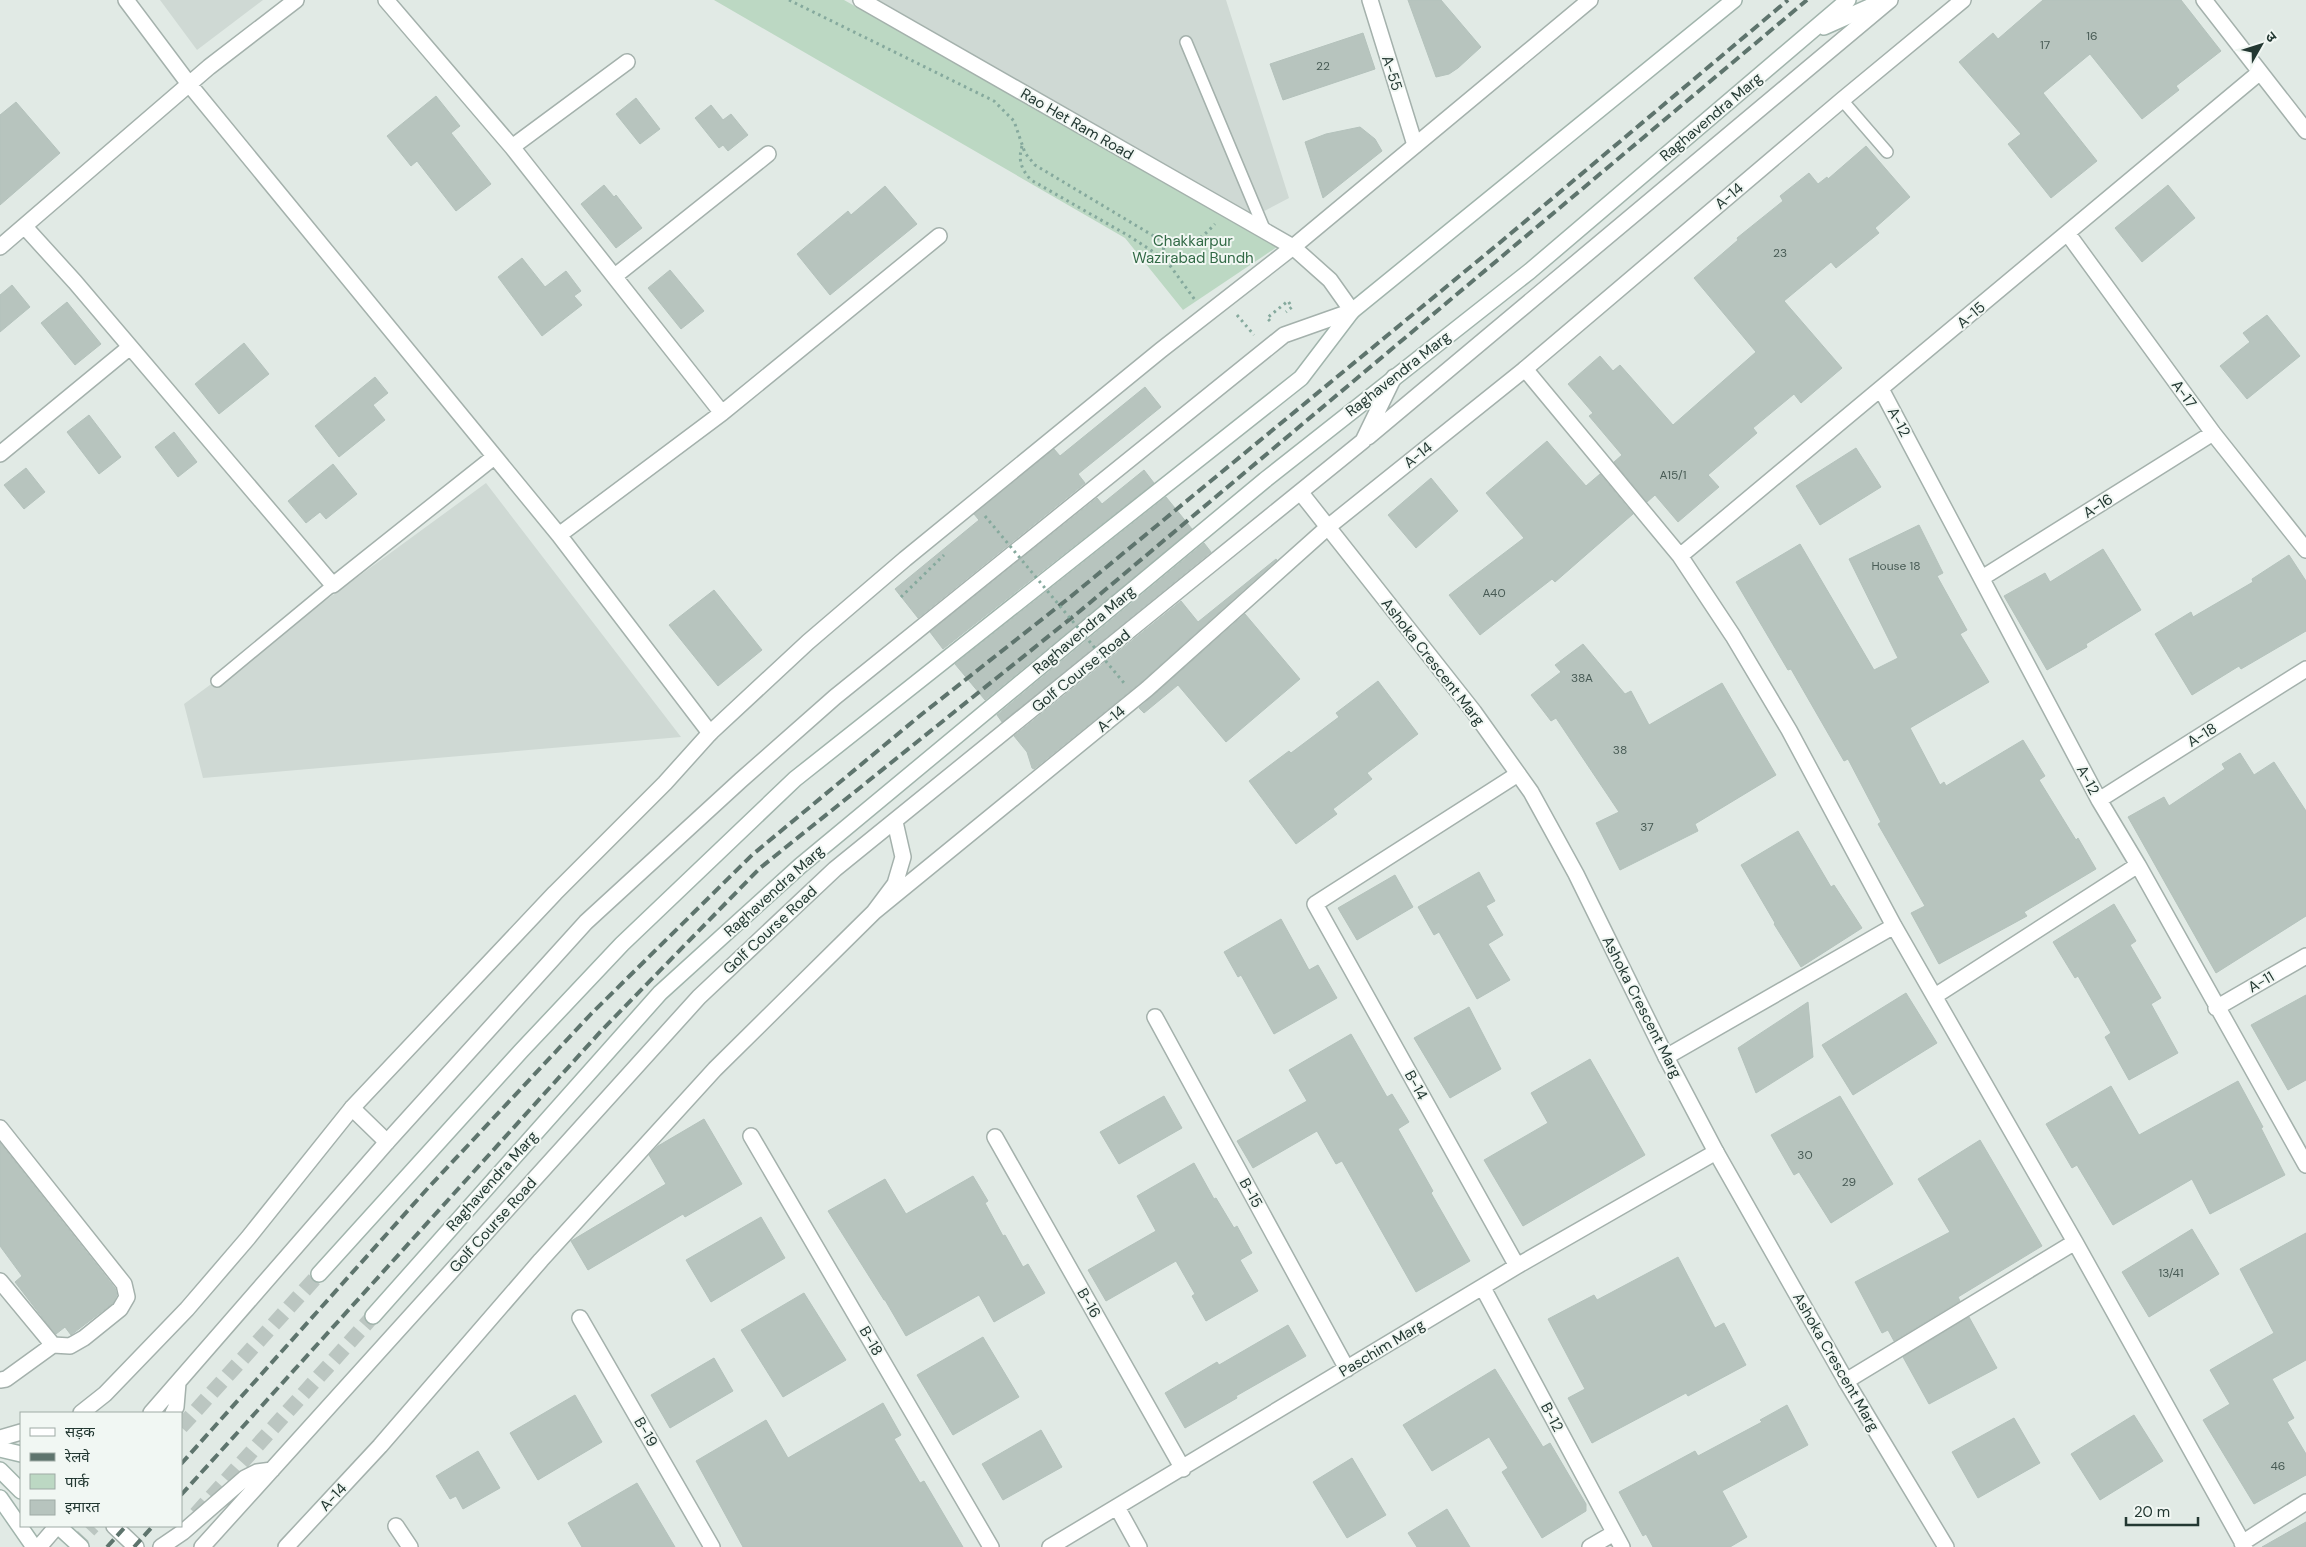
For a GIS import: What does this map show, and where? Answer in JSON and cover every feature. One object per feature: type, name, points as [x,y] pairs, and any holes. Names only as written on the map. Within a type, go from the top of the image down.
[{"type":"street","points":[[126,0],[189,84],[559,535],[710,733]]},
{"type":"street","points":[[0,248],[209,67],[296,0]]},
{"type":"street","points":[[386,0],[512,147],[722,413]]},
{"type":"street","name":"Rao Het Ram Road","points":[[862,0],[1293,247],[1330,280],[1352,311]]},
{"type":"street","name":"A-55","points":[[1370,0],[1415,145]]},
{"type":"street","points":[[83,1412],[105,1394],[187,1308],[248,1238],[352,1108],[548,900],[665,783],[710,733],[808,642],[905,558],[1293,247],[1590,0]]},
{"type":"street","points":[[319,1274],[622,944],[795,779],[1301,378],[1352,311],[1734,0]]},
{"type":"street","name":"Raghavendra Marg","points":[[372,1316],[660,993],[800,866],[1265,480],[1530,271],[1848,0]]},
{"type":"street","points":[[1809,34],[1885,0]]},
{"type":"street","points":[[1363,441],[1890,0]]},
{"type":"street","name":"A-14","points":[[286,1547],[380,1446],[541,1260],[715,1069],[874,912],[1147,689],[1328,527],[1525,369],[1963,0]]},
{"type":"street","points":[[2204,0],[2306,131]]},
{"type":"street","points":[[512,147],[627,62]]},
{"type":"street","name":"A-15","points":[[1680,556],[2260,72]]},
{"type":"street","points":[[615,276],[768,154]]},
{"type":"street","points":[[25,227],[333,585],[494,456]]},
{"type":"street","name":"A-17","points":[[2068,234],[2213,433],[2306,550]]},
{"type":"street","points":[[559,535],[722,413],[939,236]]},
{"type":"street","points":[[153,1412],[387,1142],[586,922],[835,697],[910,634],[1284,335],[1352,311]]},
{"type":"street","points":[[0,454],[130,347]]},
{"type":"street","points":[[1525,369],[1680,556],[1734,636],[1789,730],[1894,926],[2075,1242],[2244,1545],[2306,1502]]},
{"type":"street","name":"Golf Course Road","points":[[202,1547],[699,997],[835,869],[1363,441],[1394,377]]},
{"type":"street","name":"A-12","points":[[1881,389],[2099,800],[2138,865],[2216,1008],[2306,1165]]},
{"type":"street","name":"A-16","points":[[1982,578],[2213,433]]},
{"type":"street","name":"Ashoka Crescent Marg","points":[[1301,493],[1474,712],[1532,792],[1576,874],[1666,1057],[1716,1152],[1846,1381],[1946,1547]]},
{"type":"street","name":"A-18","points":[[2099,800],[2306,669]]},
{"type":"street","name":"B-14","points":[[1518,774],[1315,904],[1518,1266]]},
{"type":"street","points":[[874,912],[896,884],[903,857],[895,822]]},
{"type":"street","points":[[1935,996],[2138,865]]},
{"type":"street","points":[[1666,1057],[1894,926]]},
{"type":"street","name":"A-11","points":[[2216,1008],[2306,956]]},
{"type":"street","name":"B-15","points":[[1154,1017],[1347,1369]]},
{"type":"street","points":[[352,1108],[387,1142]]},
{"type":"street","points":[[0,1128],[124,1284],[127,1297],[120,1309],[84,1338],[70,1346],[53,1345],[6,1379],[0,1380]]},
{"type":"street","name":"B-18","points":[[751,1136],[991,1547]]},
{"type":"street","name":"B-16","points":[[995,1137],[1183,1468]]},
{"type":"street","name":"Paschim Marg","points":[[1050,1547],[1518,1266],[1716,1152]]},
{"type":"street","points":[[1846,1381],[2075,1242]]},
{"type":"street","points":[[0,1281],[53,1345]]},
{"type":"street","name":"B-12","points":[[1483,1288],[1622,1547]]},
{"type":"street","name":"B-19","points":[[580,1318],[712,1547]]},
{"type":"street","points":[[174,1412],[176,1407],[178,1383]]},
{"type":"street","points":[[0,1438],[20,1432]]},
{"type":"street","points":[[0,1449],[20,1454]]},
{"type":"street","points":[[0,1470],[20,1489]]},
{"type":"street","points":[[161,1547],[183,1532],[246,1478],[256,1472],[272,1470]]},
{"type":"street","points":[[0,1498],[20,1527]]},
{"type":"street","points":[[1116,1507],[1139,1547]]},
{"type":"street","points":[[396,1526],[410,1547]]},
{"type":"street","points":[[20,1527],[34,1547]]},
{"type":"street","points":[[39,1547],[57,1527]]},
{"type":"street","points":[[59,1527],[81,1547]]},
{"type":"street","points":[[115,1527],[136,1547]]},
{"type":"street","points":[[1590,1547],[1614,1533]]},
{"type":"lane","points":[[1186,42],[1265,231]]},
{"type":"lane","points":[[1842,100],[1887,152]]},
{"type":"lane","points":[[216,682],[333,585]]},
{"type":"path","points":[[790,0],[994,101],[1014,121],[1025,153],[1035,165],[1162,241],[1180,246],[1195,242],[1214,225],[1225,208]]},
{"type":"path","points":[[1022,145],[1019,157],[1024,172],[1031,180],[1129,236],[1166,260],[1205,316]]},
{"type":"path","points":[[1162,241],[1166,260]]},
{"type":"path","points":[[1225,300],[1256,336],[1263,331]]},
{"type":"path","points":[[1267,318],[1288,301],[1292,307]]},
{"type":"path","points":[[985,516],[1124,684]]},
{"type":"shaded area","points":[[160,0],[263,0],[197,50]]},
{"type":"shaded area","points":[[879,0],[1226,0],[1289,198],[1253,217]]},
{"type":"shaded area","points":[[486,483],[681,737],[203,778],[184,704]]},
{"type":"green space","name":"Chakkarpur Wazirabad Bundh","points":[[714,0],[844,0],[1026,102],[1277,247],[1183,310],[1125,238]]},
{"type":"building","points":[[1408,0],[1441,0],[1481,47],[1449,74],[1436,77]]},
{"type":"building","points":[[2043,0],[2181,0],[2221,51],[2176,86],[2179,90],[2142,119],[2090,54],[2043,93],[2097,161],[2051,198],[2008,144],[2021,134],[1959,62],[1993,33],[1998,39]]},
{"type":"building","points":[[1363,33],[1375,69],[1283,100],[1270,64]]},
{"type":"building","points":[[436,96],[460,126],[451,133],[491,184],[456,211],[417,161],[411,166],[387,136]]},
{"type":"building","points":[[636,98],[660,129],[640,144],[616,114]]},
{"type":"building","points":[[16,102],[60,153],[0,205],[0,115]]},
{"type":"building","points":[[711,105],[723,120],[731,114],[748,135],[728,151],[723,145],[719,148],[695,118]]},
{"type":"building","points":[[1360,127],[1375,139],[1382,151],[1323,198],[1305,142],[1326,134]]},
{"type":"building","points":[[1866,146],[1910,197],[1875,228],[1879,233],[1836,268],[1831,262],[1784,301],[1842,368],[1801,403],[1794,394],[1753,428],[1757,433],[1708,475],[1719,487],[1678,522],[1655,495],[1647,502],[1614,462],[1622,455],[1589,416],[1593,413],[1568,384],[1600,356],[1613,371],[1620,365],[1673,425],[1756,352],[1694,278],[1738,240],[1737,238],[1783,201],[1780,196],[1809,173],[1818,184],[1827,177],[1828,179]]},
{"type":"building","points":[[604,185],[614,197],[616,195],[642,228],[616,248],[581,204]]},
{"type":"building","points":[[2168,185],[2195,218],[2142,262],[2115,228]]},
{"type":"building","points":[[885,186],[917,224],[830,295],[797,254],[848,211],[851,215]]},
{"type":"building","points":[[522,258],[545,287],[566,271],[581,291],[574,296],[582,305],[542,336],[498,277]]},
{"type":"building","points":[[670,270],[704,311],[681,329],[648,288]]},
{"type":"building","points":[[12,285],[30,307],[0,332],[0,295]]},
{"type":"building","points":[[67,302],[101,344],[75,365],[41,323]]},
{"type":"building","points":[[2267,315],[2300,356],[2247,399],[2220,366],[2250,342],[2243,333]]},
{"type":"building","points":[[244,343],[269,374],[219,414],[195,384]]},
{"type":"building","points":[[375,377],[388,393],[373,405],[385,420],[339,457],[315,426]]},
{"type":"building","points":[[1145,387],[1161,407],[1078,474],[1085,483],[918,618],[895,589],[979,520],[974,514],[1054,449],[1060,456]]},
{"type":"building","points":[[89,415],[121,457],[99,474],[67,432]]},
{"type":"building","points":[[174,432],[197,462],[178,477],[155,447]]},
{"type":"building","points":[[1547,441],[1586,486],[1600,474],[1633,514],[1555,582],[1552,579],[1480,635],[1449,595],[1524,538],[1486,493]]},
{"type":"building","points":[[1856,448],[1881,487],[1820,525],[1796,486]]},
{"type":"building","points":[[333,464],[357,494],[326,519],[320,512],[306,523],[288,501]]},
{"type":"building","points":[[26,468],[45,492],[24,509],[4,485]]},
{"type":"building","points":[[1144,470],[1154,483],[943,649],[930,632],[1097,498],[1102,504]]},
{"type":"building","points":[[1431,478],[1458,511],[1416,548],[1388,515]]},
{"type":"building","points":[[1166,497],[1192,529],[985,700],[955,664]]},
{"type":"building","points":[[1919,525],[1943,573],[1937,576],[1967,630],[1960,634],[1989,682],[1910,728],[1940,785],[1944,782],[1946,786],[2023,740],[2045,776],[2039,780],[2076,840],[2078,838],[2096,869],[2024,912],[2027,916],[1939,964],[1911,913],[1925,906],[1878,824],[1881,822],[1848,759],[1844,761],[1791,669],[1788,670],[1736,582],[1800,544],[1874,670],[1898,658],[1849,559]]},
{"type":"building","points":[[1204,543],[1211,552],[1002,722],[997,715]]},
{"type":"building","points":[[2103,549],[2141,610],[2086,644],[2087,647],[2047,670],[2004,596],[2045,573],[2050,582]]},
{"type":"building","points":[[2289,555],[2306,581],[2306,631],[2241,669],[2239,666],[2192,695],[2155,634],[2191,612],[2193,617],[2253,582],[2252,579]]},
{"type":"building","points":[[1276,559],[1141,682],[1034,769],[1032,768],[1027,752],[1014,736],[1181,601],[1198,622]]},
{"type":"building","points":[[714,590],[762,650],[718,686],[669,625]]},
{"type":"building","points":[[1245,614],[1300,679],[1226,742],[1178,685],[1144,713],[1139,708]]},
{"type":"building","points":[[1583,644],[1625,694],[1631,691],[1649,725],[1722,683],[1776,775],[1695,824],[1698,831],[1620,870],[1596,823],[1619,812],[1556,718],[1551,721],[1531,695],[1561,672],[1555,665]]},
{"type":"building","points":[[1378,681],[1418,734],[1367,773],[1372,779],[1333,809],[1337,814],[1296,844],[1249,781],[1289,751],[1291,753],[1339,717],[1336,713]]},
{"type":"building","points":[[2240,753],[2254,775],[2274,762],[2306,811],[2306,916],[2216,973],[2128,817],[2164,797],[2169,806],[2225,769],[2222,764]]},
{"type":"building","points":[[1798,831],[1831,887],[1834,885],[1862,928],[1801,967],[1741,865]]},
{"type":"building","points":[[1479,872],[1495,901],[1486,906],[1503,935],[1488,944],[1510,980],[1477,999],[1439,932],[1434,935],[1418,907]]},
{"type":"building","points":[[1395,875],[1413,907],[1357,940],[1338,908]]},
{"type":"building","points":[[2114,904],[2136,941],[2130,945],[2161,998],[2151,1004],[2178,1053],[2129,1080],[2105,1037],[2111,1033],[2078,976],[2075,978],[2053,942]]},
{"type":"building","points":[[1281,919],[1309,970],[1318,965],[1337,998],[1274,1034],[1241,975],[1238,977],[1224,952]]},
{"type":"building","points":[[1906,993],[1937,1043],[1853,1095],[1822,1045]]},
{"type":"building","points":[[2306,995],[2306,1080],[2288,1090],[2251,1025]]},
{"type":"building","points":[[1808,1002],[1813,1057],[1756,1093],[1738,1048]]},
{"type":"building","points":[[1469,1007],[1501,1069],[1450,1098],[1414,1038]]},
{"type":"building","points":[[1351,1034],[1387,1097],[1392,1094],[1409,1122],[1398,1129],[1433,1191],[1431,1193],[1470,1261],[1416,1292],[1342,1161],[1336,1164],[1317,1131],[1253,1168],[1237,1141],[1307,1101],[1289,1070]]},
{"type":"building","points":[[1590,1059],[1645,1155],[1523,1226],[1484,1160],[1548,1123],[1531,1093]]},
{"type":"building","points":[[2238,1081],[2263,1127],[2261,1128],[2285,1175],[2210,1214],[2192,1179],[2113,1225],[2077,1165],[2072,1168],[2046,1124],[2111,1086],[2139,1135]]},
{"type":"building","points":[[1164,1096],[1182,1128],[1119,1164],[1100,1132]]},
{"type":"building","points":[[1840,1096],[1893,1184],[1831,1223],[1799,1172],[1794,1175],[1771,1135]]},
{"type":"building","points":[[704,1119],[742,1184],[685,1217],[683,1214],[588,1270],[571,1241],[666,1184],[649,1155],[658,1146]]},
{"type":"building","points":[[1980,1140],[2042,1246],[1958,1297],[1960,1301],[1894,1341],[1888,1330],[1882,1333],[1855,1282],[1950,1232],[1918,1179]]},
{"type":"building","points":[[0,1143],[115,1288],[117,1295],[113,1303],[71,1335],[65,1327],[56,1334],[49,1326],[15,1282],[22,1276],[0,1246]]},
{"type":"building","points":[[1194,1163],[1214,1199],[1216,1198],[1234,1228],[1237,1226],[1252,1253],[1240,1260],[1258,1291],[1206,1321],[1192,1296],[1195,1294],[1176,1261],[1106,1301],[1088,1270],[1156,1231],[1137,1196]]},
{"type":"building","points":[[973,1176],[988,1201],[985,1203],[1003,1236],[1005,1235],[1023,1267],[1028,1264],[1045,1293],[994,1322],[979,1295],[906,1336],[828,1211],[885,1179],[906,1214]]},
{"type":"building","points":[[761,1217],[785,1258],[711,1302],[686,1260]]},
{"type":"building","points":[[2192,1229],[2219,1274],[2149,1317],[2122,1272]]},
{"type":"building","points":[[2306,1233],[2306,1360],[2272,1379],[2294,1418],[2287,1422],[2306,1454],[2306,1475],[2254,1504],[2203,1420],[2230,1404],[2210,1370],[2274,1333],[2240,1269]]},
{"type":"building","points":[[1678,1257],[1715,1328],[1724,1323],[1746,1365],[1688,1396],[1686,1393],[1592,1443],[1568,1398],[1585,1389],[1548,1319],[1594,1295],[1597,1300]]},
{"type":"building","points":[[804,1293],[846,1360],[783,1397],[741,1330]]},
{"type":"building","points":[[1969,1317],[1997,1368],[1929,1404],[1903,1357]]},
{"type":"building","points":[[1288,1325],[1306,1356],[1185,1428],[1165,1393],[1217,1362],[1219,1365]]},
{"type":"building","points":[[983,1337],[1019,1397],[953,1435],[917,1375]]},
{"type":"building","points":[[714,1358],[733,1391],[670,1428],[651,1395]]},
{"type":"building","points":[[1495,1369],[1543,1447],[1550,1443],[1586,1504],[1586,1511],[1542,1538],[1502,1472],[1508,1468],[1489,1437],[1432,1471],[1403,1425]]},
{"type":"building","points":[[575,1395],[602,1442],[538,1480],[510,1433]]},
{"type":"building","points":[[883,1403],[901,1435],[894,1439],[920,1483],[924,1481],[963,1547],[743,1547],[696,1461],[766,1420],[788,1458]]},
{"type":"building","points":[[1787,1405],[1808,1445],[1722,1491],[1747,1537],[1730,1547],[1653,1547],[1646,1534],[1643,1536],[1619,1492],[1695,1451],[1698,1456],[1762,1422],[1760,1420]]},
{"type":"building","points":[[2134,1415],[2163,1461],[2100,1500],[2071,1454]]},
{"type":"building","points":[[2014,1418],[2040,1463],[1978,1498],[1952,1452]]},
{"type":"building","points":[[1041,1430],[1062,1467],[1003,1500],[982,1464]]},
{"type":"building","points":[[478,1451],[500,1488],[463,1509],[456,1496],[450,1499],[436,1476]]},
{"type":"building","points":[[1352,1458],[1386,1515],[1347,1538],[1313,1482]]},
{"type":"building","points":[[637,1483],[675,1547],[582,1547],[568,1523]]},
{"type":"building","points":[[1447,1509],[1470,1547],[1417,1547],[1408,1533]]},
{"type":"building","points":[[2306,1522],[2306,1547],[2262,1547]]},
{"type":"tunnel","points":[[182,1426],[319,1274]]},
{"type":"tunnel","points":[[196,1514],[373,1316]]},
{"type":"tunnel","points":[[73,1547],[92,1527]]},
{"type":"railway","points":[[182,1463],[428,1188],[591,1014],[752,855],[922,714],[1069,598],[1503,240],[1788,0]]},
{"type":"railway","points":[[182,1494],[602,1030],[760,868],[1080,611],[1807,0]]},
{"type":"railway","points":[[107,1547],[125,1527]]},
{"type":"railway","points":[[134,1547],[152,1527]]}]
